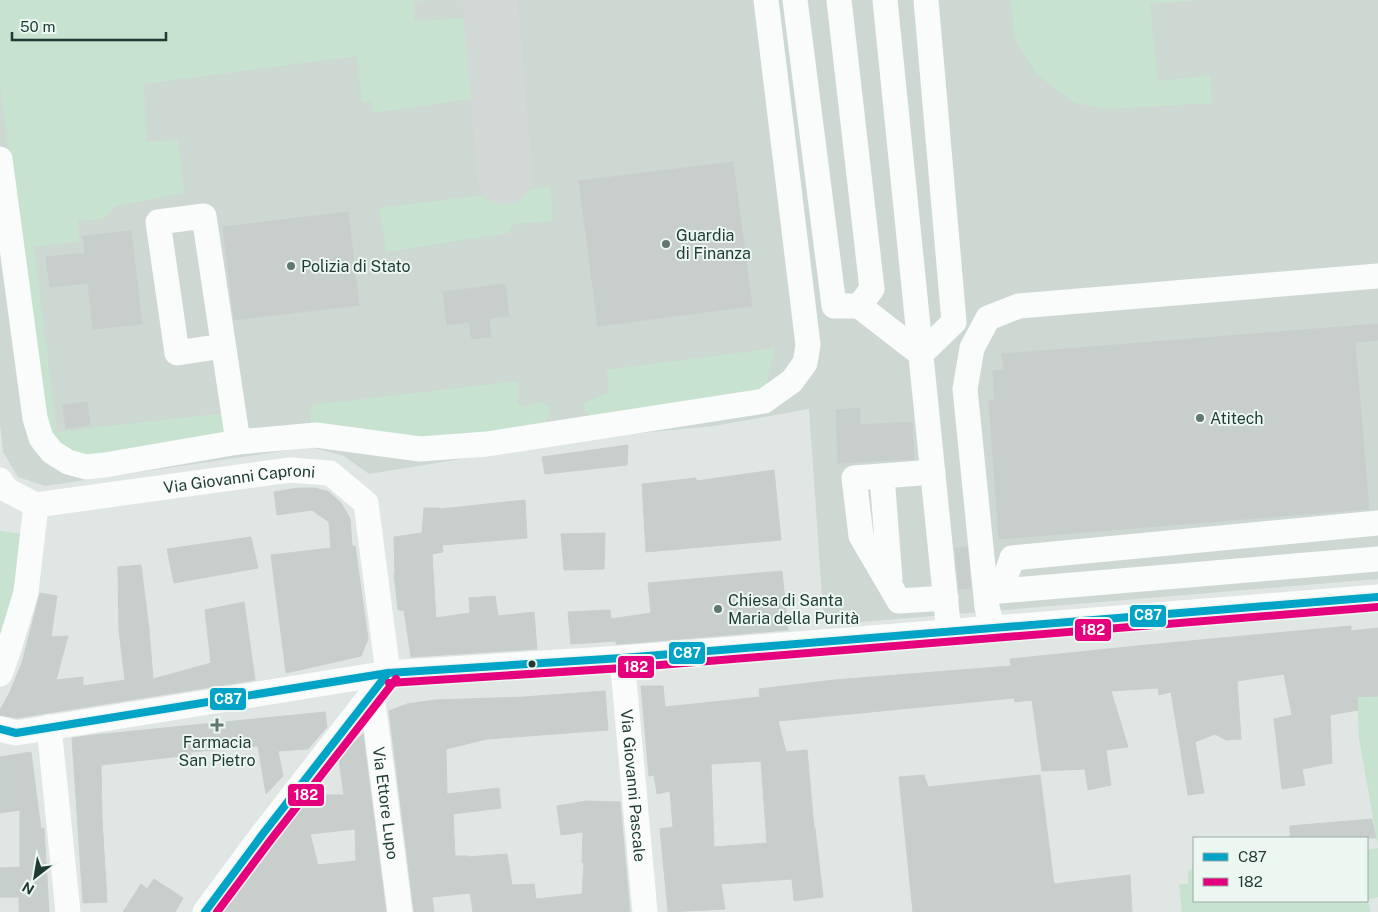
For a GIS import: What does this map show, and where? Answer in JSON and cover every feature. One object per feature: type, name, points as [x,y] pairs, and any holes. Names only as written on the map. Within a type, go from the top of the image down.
[{"type":"street","points":[[0,159],[35,418],[41,438],[52,452],[68,462],[86,467],[238,442],[316,435],[420,449],[487,444],[764,401],[792,381],[805,363],[808,345],[766,0]]},
{"type":"street","points":[[795,0],[834,306],[859,306],[921,354]]},
{"type":"street","points":[[839,0],[872,289],[859,306]]},
{"type":"street","points":[[885,0],[949,633]]},
{"type":"street","points":[[921,354],[954,322],[926,0]]},
{"type":"street","points":[[224,346],[177,353],[158,222],[204,216],[224,346],[238,442]]},
{"type":"street","points":[[993,609],[965,389],[972,348],[988,318],[1019,306],[1378,276]]},
{"type":"street","name":"Via Giovanni Caproni","points":[[36,505],[290,470],[330,473],[366,503],[388,673]]},
{"type":"street","points":[[933,472],[882,476],[891,586],[899,601],[946,598]]},
{"type":"street","points":[[0,480],[7,490],[36,505],[26,592],[0,674]]},
{"type":"street","points":[[993,609],[1012,558],[1378,523]]},
{"type":"street","points":[[0,729],[16,733],[388,673],[622,658],[949,633],[993,609],[1378,559]]},
{"type":"street","points":[[993,609],[1378,598]]},
{"type":"street","name":"Via Giovanni Pascale","points":[[622,658],[645,912]]},
{"type":"street","points":[[205,912],[262,835],[388,673]]},
{"type":"street","name":"Via Ettore Lupo","points":[[372,695],[400,912]]},
{"type":"street","points":[[49,727],[68,912]]},
{"type":"shaded area","points":[[0,0],[1378,0],[1378,579],[824,625],[809,409],[714,426],[589,438],[369,474],[344,456],[310,447],[45,486],[18,477],[3,452],[0,424]]},
{"type":"green space","points":[[0,0],[437,0],[414,1],[414,21],[470,18],[475,98],[373,113],[371,101],[362,103],[357,56],[144,84],[147,142],[178,140],[184,193],[115,206],[104,219],[78,221],[79,241],[34,247],[57,432],[225,413],[229,436],[98,457],[73,454],[45,433],[0,84]]},
{"type":"green space","points":[[1010,0],[1200,0],[1150,4],[1158,81],[1210,76],[1212,103],[1107,109],[1075,103],[1036,74],[1015,39]]},
{"type":"green space","points":[[550,187],[553,221],[514,224],[508,233],[386,252],[379,208]]},
{"type":"green space","points":[[775,348],[766,387],[760,395],[592,420],[582,404],[608,393],[607,370]]},
{"type":"green space","points":[[518,381],[518,404],[524,407],[540,402],[551,408],[544,428],[418,440],[311,427],[311,405]]},
{"type":"green space","points":[[0,531],[22,534],[12,602],[0,635]]},
{"type":"green space","points":[[1378,696],[1378,846],[1359,738],[1357,698]]},
{"type":"green space","points":[[1378,848],[1378,897],[1368,900],[1368,850]]},
{"type":"green space","points":[[1193,869],[1193,902],[1368,902],[1371,912],[1182,912],[1179,884],[1188,884],[1188,870]]},
{"type":"building","name":"Guardia di Finanza","points":[[733,162],[752,306],[598,326],[579,181]]},
{"type":"building","name":"Polizia di Stato","points":[[348,212],[359,305],[234,320],[223,227]]},
{"type":"building","points":[[131,231],[142,324],[93,329],[88,283],[50,287],[46,257],[85,253],[83,236]]},
{"type":"building","points":[[505,284],[509,316],[489,318],[491,337],[472,339],[469,322],[447,325],[443,292]]},
{"type":"building","name":"Atitech","points":[[1378,324],[1378,340],[1355,342],[1369,509],[999,539],[989,401],[995,401],[993,371],[1004,370],[1002,354]]},
{"type":"building","points":[[87,402],[90,425],[66,428],[63,405]]},
{"type":"building","points":[[860,408],[860,425],[912,422],[914,459],[838,463],[836,410]]},
{"type":"building","points":[[628,445],[627,465],[545,474],[542,457]]},
{"type":"building","points":[[774,470],[781,540],[646,552],[642,484],[696,478],[696,481]]},
{"type":"building","points":[[298,488],[315,488],[329,492],[341,503],[350,518],[352,546],[355,546],[368,639],[361,656],[286,673],[271,555],[331,548],[329,522],[312,510],[277,515],[274,492]]},
{"type":"building","points":[[525,500],[527,538],[442,545],[443,552],[432,554],[436,618],[470,613],[469,598],[495,596],[498,616],[534,612],[537,649],[411,657],[404,610],[398,610],[394,573],[394,537],[422,533],[424,508],[440,509]]},
{"type":"building","points":[[605,533],[604,569],[564,570],[561,534]]},
{"type":"building","points":[[251,537],[258,568],[174,583],[167,549]]},
{"type":"building","points":[[967,547],[971,588],[959,589],[955,548]]},
{"type":"building","points":[[141,565],[153,679],[211,663],[205,610],[244,602],[255,680],[17,718],[0,715],[0,710],[22,663],[40,593],[57,596],[51,637],[68,636],[56,680],[83,677],[83,686],[125,680],[119,631],[118,567]]},
{"type":"building","points":[[782,571],[788,630],[621,644],[616,644],[616,641],[571,644],[568,612],[610,610],[611,619],[651,613],[648,583]]},
{"type":"building","points":[[1351,626],[1351,631],[1378,628],[1378,696],[1357,697],[1358,710],[1330,715],[1332,763],[1302,769],[1305,785],[1282,789],[1274,719],[1292,715],[1284,674],[1237,681],[1241,739],[1226,740],[1215,734],[1195,742],[1204,793],[1188,795],[1171,692],[1159,695],[1158,688],[1111,691],[1128,747],[1106,750],[1111,785],[1088,790],[1085,769],[1042,771],[1032,700],[1015,702],[1014,698],[778,721],[786,752],[807,750],[823,897],[794,901],[792,879],[721,884],[725,909],[668,912],[660,829],[673,827],[670,791],[657,794],[654,775],[649,776],[641,686],[663,686],[665,707],[760,697],[759,689],[834,680],[1011,666],[1010,659]],"holes":[[[761,761],[767,843],[714,847],[711,764]]]},
{"type":"building","points":[[605,691],[608,730],[487,739],[446,749],[447,794],[499,788],[501,808],[453,814],[455,856],[507,854],[512,885],[534,884],[536,899],[582,894],[583,832],[561,835],[557,806],[587,801],[620,802],[630,912],[473,912],[470,893],[432,897],[434,912],[414,912],[389,711],[407,704],[435,700],[524,697]]},
{"type":"building","points":[[325,712],[327,727],[308,749],[278,751],[283,776],[266,794],[258,746],[190,752],[191,755],[101,765],[107,902],[83,903],[72,738]]},
{"type":"building","points":[[363,734],[386,912],[223,912],[311,795],[344,795],[339,760],[347,749]],"holes":[[[355,829],[356,861],[318,865],[310,834]]]},
{"type":"building","points":[[31,752],[41,829],[44,828],[49,912],[19,912],[19,897],[0,897],[0,868],[20,867],[20,810],[0,813],[0,757]]},
{"type":"building","points":[[924,775],[928,787],[1040,775],[1054,884],[1130,875],[1132,912],[913,912],[899,777]]},
{"type":"building","points":[[1372,819],[1376,838],[1290,837],[1290,826]]},
{"type":"building","points":[[154,879],[183,898],[175,912],[123,912],[141,884],[147,889]]},
{"type":"taxiway","points":[[490,0],[505,177]]},
{"type":"transit line","name":"C87","points":[[0,729],[16,733],[388,673],[622,658],[1378,597]]},
{"type":"transit line","name":"182","points":[[389,683],[623,668],[1378,607]]},
{"type":"transit line","name":"C87","points":[[205,912],[262,835],[388,673]]},
{"type":"transit line","name":"182","points":[[217,912],[396,679]]},
{"type":"place","name":"Guardia di Finanza","points":[[666,244]]},
{"type":"place","name":"Polizia di Stato","points":[[291,266]]},
{"type":"place","name":"Atitech","points":[[1200,418]]},
{"type":"place","name":"Chiesa di Santa Maria della Purità","points":[[718,609]]},
{"type":"place","name":"Farmacia San Pietro","points":[[217,725]]}]
